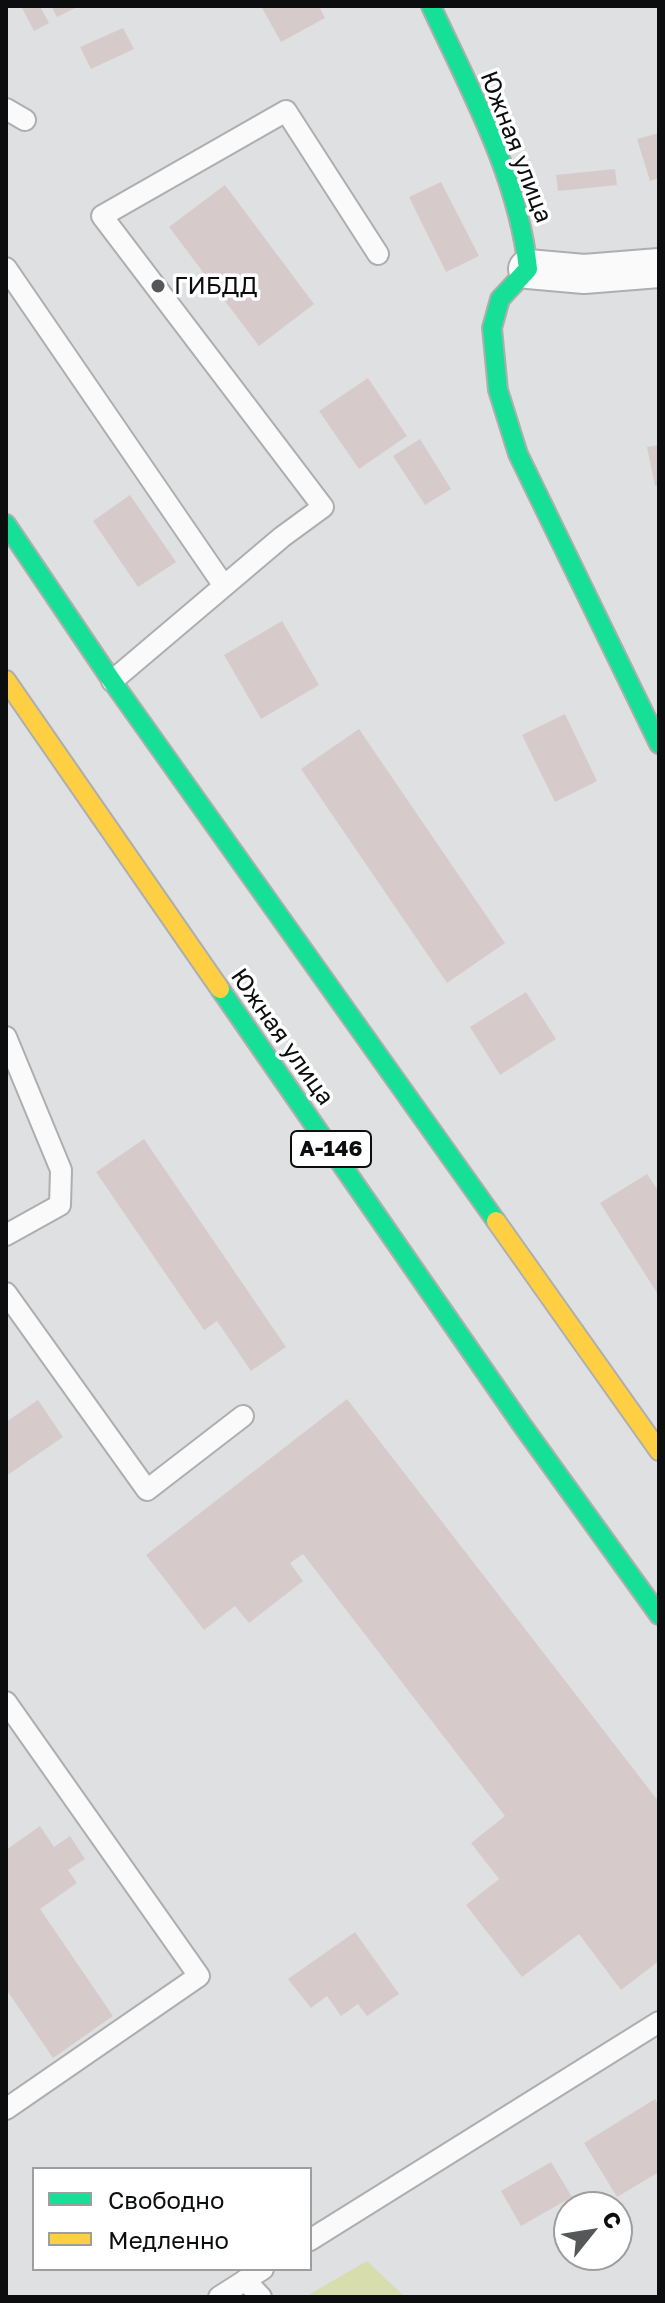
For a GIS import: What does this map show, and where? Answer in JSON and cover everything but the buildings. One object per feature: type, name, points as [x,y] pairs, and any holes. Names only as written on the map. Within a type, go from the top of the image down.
[{"type":"main road","name":"Южная улица","points":[[431,6],[487,125],[524,230],[528,269]]},
{"type":"main road","points":[[528,269],[500,299],[492,328],[498,390],[518,454],[659,744]]},
{"type":"main road","points":[[6,524],[112,681],[659,1451]]},
{"type":"main road","name":"Южная улица","points":[[6,680],[12,704],[659,1615]]},
{"type":"street","points":[[528,269],[584,274],[659,268]]},
{"type":"lane","points":[[6,109],[25,120]]},
{"type":"lane","points":[[112,681],[323,507],[102,216],[286,111],[378,254]]},
{"type":"lane","points":[[6,268],[224,586]]},
{"type":"lane","points":[[6,1037],[61,1170],[60,1205],[6,1235]]},
{"type":"lane","points":[[6,1293],[147,1490],[243,1416]]},
{"type":"lane","points":[[6,1702],[199,1976],[6,2109]]},
{"type":"lane","points":[[312,2239],[659,2022]]},
{"type":"lane","points":[[219,2297],[260,2271]]},
{"type":"lane","points":[[245,2280],[261,2297]]},
{"type":"green space","points":[[367,2261],[405,2297],[312,2297],[310,2294]]},
{"type":"traffic: fast","points":[[431,6],[490,134],[523,234],[528,269],[500,299],[492,328],[498,390],[518,454],[659,744]]},
{"type":"traffic: fast","points":[[6,524],[112,681],[496,1221]]},
{"type":"traffic: fast","points":[[220,989],[522,1425],[659,1615]]},
{"type":"traffic: slow","points":[[6,680],[220,989]]},
{"type":"traffic: slow","points":[[496,1221],[659,1451]]},
{"type":"place","name":"ГИБДД","points":[[158,286]]}]
